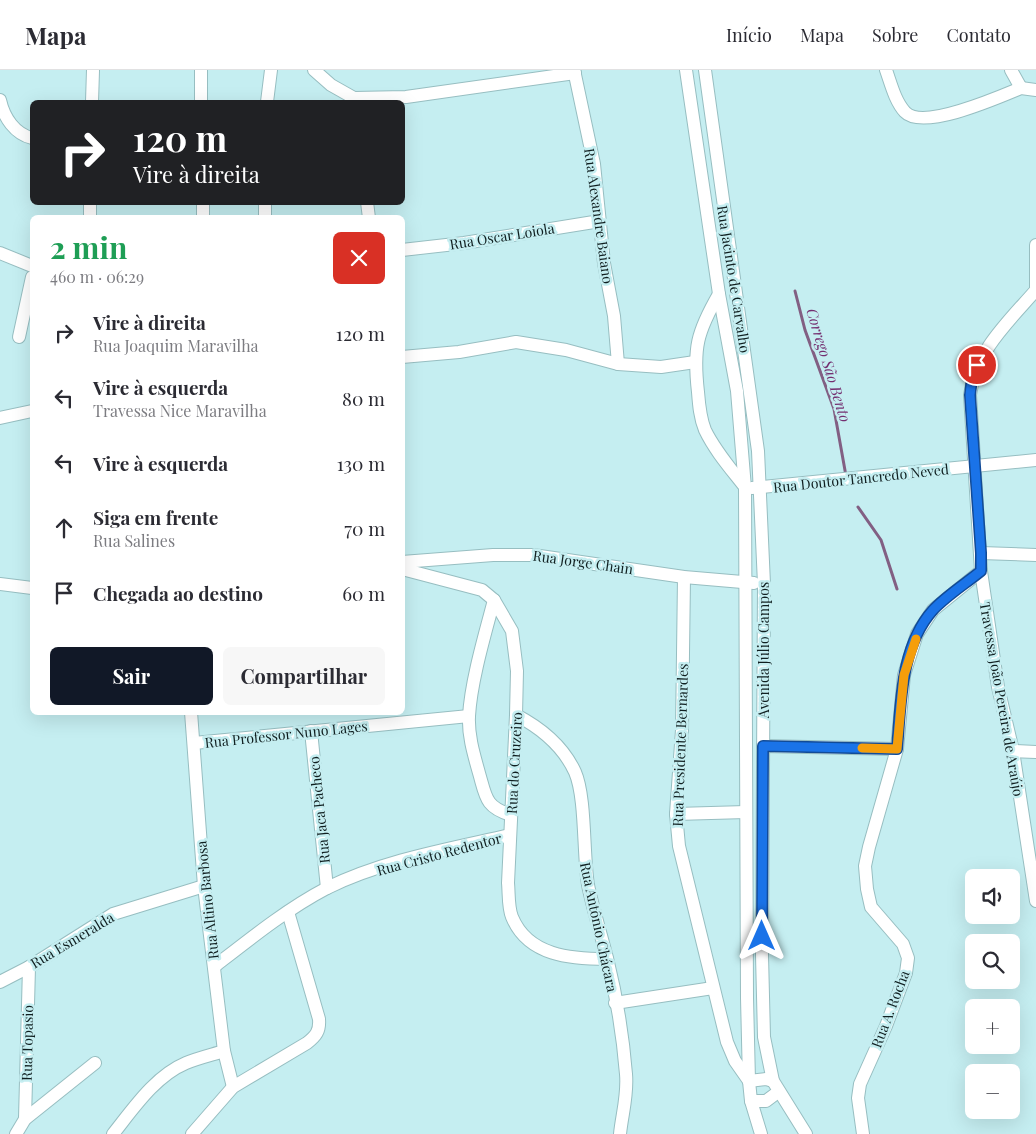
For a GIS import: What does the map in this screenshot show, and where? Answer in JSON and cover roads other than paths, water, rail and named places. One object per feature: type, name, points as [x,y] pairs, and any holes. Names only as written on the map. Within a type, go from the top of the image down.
[{"type":"street","points":[[92,100],[93,70]]},
{"type":"street","points":[[201,70],[201,100]]},
{"type":"street","points":[[267,100],[271,70]]},
{"type":"street","points":[[314,70],[331,85],[355,100],[406,97],[574,71]]},
{"type":"street","points":[[686,70],[719,294],[737,391],[745,488],[749,1081],[761,1134]]},
{"type":"street","name":"Rua Jacinto de Carvalho","points":[[705,70],[720,188],[750,389],[758,451],[759,488]]},
{"type":"street","points":[[886,70],[896,99],[906,113],[916,119],[932,118],[1021,88],[1036,90]]},
{"type":"street","points":[[1011,70],[1021,88]]},
{"type":"street","name":"Rua Alexandre Baiano","points":[[574,71],[594,164],[604,263],[614,316],[618,364]]},
{"type":"street","points":[[0,100],[9,121],[17,132],[30,137]]},
{"type":"street","points":[[704,191],[720,188]]},
{"type":"street","name":"Rua Oscar Loiola","points":[[405,250],[464,243],[600,221]]},
{"type":"street","points":[[1036,245],[1036,289]]},
{"type":"street","points":[[0,253],[30,265]]},
{"type":"street","points":[[19,337],[30,286]]},
{"type":"street","name":"Travessa João Pereira de Araújo","points":[[1036,289],[984,353],[972,378],[970,395],[981,571],[998,688],[1013,751],[1036,901]]},
{"type":"street","points":[[719,294],[707,315],[698,337],[695,362],[700,415],[705,430],[745,488]]},
{"type":"street","points":[[405,357],[459,352],[516,342],[566,350],[618,364],[662,367],[695,362]]},
{"type":"street","points":[[737,391],[750,389]]},
{"type":"street","points":[[0,418],[30,411]]},
{"type":"street","name":"Rua Doutor Tancredo Neved","points":[[745,488],[1036,460]]},
{"type":"street","name":"Avenida Júlio Campos","points":[[759,488],[764,584],[764,1037],[775,1086]]},
{"type":"street","points":[[981,553],[1036,555]]},
{"type":"street","name":"Rua Jorge Chain","points":[[405,562],[493,555],[533,555],[684,577],[764,584]]},
{"type":"street","name":"Rua do Cruzeiro","points":[[405,569],[467,584],[482,590],[494,600],[512,632],[517,671],[508,883],[511,915],[517,928],[530,942],[548,952],[574,959],[607,959]]},
{"type":"street","name":"Rua A. Rocha","points":[[863,1134],[858,1098],[860,1084],[886,1026],[906,973],[908,958],[903,944],[871,907],[866,874],[869,847],[897,749],[904,675],[917,634],[933,610],[981,571]]},
{"type":"street","name":"Rua Presidente Bernardes","points":[[684,577],[682,730],[676,814],[679,846],[713,988],[732,1055],[749,1081]]},
{"type":"street","points":[[0,584],[30,588]]},
{"type":"street","points":[[494,600],[482,645],[469,716],[470,743],[487,800],[496,810],[512,815]]},
{"type":"street","points":[[747,621],[764,621]]},
{"type":"street","name":"Rua Altino Barbosa","points":[[191,715],[204,886],[224,1051],[233,1087]]},
{"type":"street","name":"Rua Antônio Chácara","points":[[516,715],[534,724],[547,735],[563,752],[576,773],[588,885],[607,959],[626,1074],[626,1096],[620,1134]]},
{"type":"street","name":"Rua Professor Nuno Lages","points":[[194,743],[469,716]]},
{"type":"street","name":"Rua Jaca Pacheco","points":[[312,731],[327,888]]},
{"type":"street","points":[[763,746],[897,749]]},
{"type":"street","points":[[1013,751],[1036,752]]},
{"type":"street","points":[[676,814],[746,812]]},
{"type":"street","name":"Rua Cristo Redentor","points":[[215,966],[288,912],[327,888],[424,855],[510,835]]},
{"type":"street","name":"Rua Esmeralda","points":[[0,982],[29,967],[113,914],[204,886]]},
{"type":"street","points":[[192,1134],[233,1087],[307,1043],[315,1036],[319,1028],[319,1019],[288,912]]},
{"type":"street","name":"Rua Topasio","points":[[25,1119],[29,967]]},
{"type":"street","points":[[615,1003],[713,988]]},
{"type":"street","points":[[113,1134],[152,1088],[172,1070],[186,1063],[224,1051]]},
{"type":"street","points":[[16,1134],[25,1119],[95,1064]]},
{"type":"street","points":[[749,1081],[766,1079],[775,1086],[806,1134]]},
{"type":"street","points":[[752,1100],[766,1100],[775,1086]]},
{"type":"waterway","name":"Corrego São Bento","points":[[795,291],[805,330],[834,409],[846,476]]},
{"type":"waterway","name":"Corrego São Bento","points":[[858,507],[881,540],[897,589]]}]
